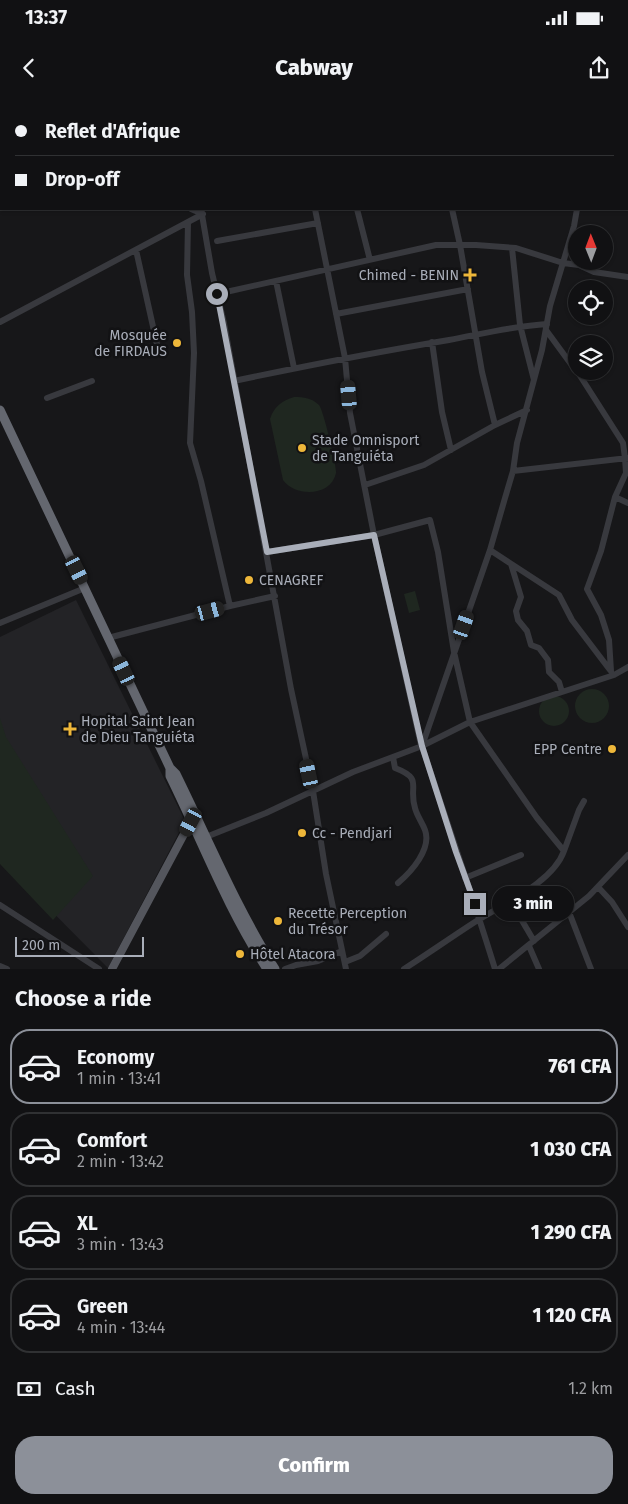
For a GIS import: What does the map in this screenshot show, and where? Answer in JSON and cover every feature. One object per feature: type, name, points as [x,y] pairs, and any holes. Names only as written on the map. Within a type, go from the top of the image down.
[{"type":"highway","points":[[0,410],[170,768],[176,774],[231,908],[275,969]]},
{"type":"highway","points":[[194,820],[206,837],[267,969]]},
{"type":"main road","points":[[112,969],[194,820]]},
{"type":"street","points":[[0,322],[188,222],[202,210]]},
{"type":"street","points":[[202,210],[291,689],[313,792],[326,874],[345,965],[360,956],[386,934]]},
{"type":"street","points":[[315,210],[345,358],[350,413],[374,535],[422,746],[495,969]]},
{"type":"street","points":[[357,210],[370,260]]},
{"type":"street","points":[[452,210],[482,372],[495,425]]},
{"type":"street","points":[[422,746],[490,550],[513,471],[517,442],[527,410],[550,306],[574,226],[577,210]]},
{"type":"street","points":[[188,222],[187,275],[192,312],[194,353],[190,443],[201,481],[230,606]]},
{"type":"street","points":[[217,241],[318,223]]},
{"type":"street","points":[[217,294],[436,245],[512,248],[563,263],[579,265],[594,272],[628,277]]},
{"type":"street","points":[[512,248],[520,325],[534,381]]},
{"type":"street","points":[[136,250],[158,349]]},
{"type":"street","points":[[276,281],[294,368]]},
{"type":"street","points":[[336,314],[468,289]]},
{"type":"street","points":[[234,381],[520,325],[546,327]]},
{"type":"street","points":[[546,327],[568,359]]},
{"type":"street","points":[[432,342],[442,412],[451,450]]},
{"type":"street","points":[[582,380],[623,443],[627,458],[627,474],[615,497],[601,551],[587,589],[601,615],[609,640],[612,673]]},
{"type":"street","points":[[47,398],[92,381]]},
{"type":"street","points":[[365,485],[424,465],[495,425],[527,410]]},
{"type":"street","points":[[513,471],[627,458]]},
{"type":"street","points":[[615,497],[628,503]]},
{"type":"street","points":[[267,552],[374,535],[430,520],[438,552],[454,652],[470,722],[537,818],[564,851]]},
{"type":"street","points":[[490,550],[558,594],[572,620],[612,673]]},
{"type":"street","points":[[510,563],[522,597],[516,611],[518,620],[527,631],[531,645],[539,648],[548,660],[549,672],[559,682],[562,692]]},
{"type":"street","points":[[0,623],[85,588]]},
{"type":"street","points":[[108,638],[275,596]]},
{"type":"street","points":[[206,837],[266,813],[353,772],[422,746],[470,722],[562,692],[628,667]]},
{"type":"street","points":[[393,757],[395,768],[408,772],[413,779],[415,808],[426,832],[424,850],[405,877],[398,883]]},
{"type":"street","points":[[404,969],[480,919],[510,902],[554,868],[560,860],[578,810],[584,801]]},
{"type":"street","points":[[465,878],[521,855]]},
{"type":"street","points":[[499,969],[570,912],[628,856]]},
{"type":"street","points":[[598,887],[612,902],[628,927]]},
{"type":"street","points":[[510,902],[531,944],[539,969]]},
{"type":"street","points":[[0,905],[99,969]]},
{"type":"street","points":[[570,912],[591,969]]},
{"type":"street","points":[[285,969],[318,961],[342,951]]},
{"type":"street","points":[[0,966],[7,969]]},
{"type":"shaded area","points":[[294,397],[308,398],[319,405],[334,460],[336,473],[333,481],[327,487],[312,492],[296,489],[289,486],[283,480],[270,419],[279,405]]},
{"type":"shaded area","points":[[415,591],[420,610],[409,613],[404,594]]},
{"type":"shaded area","name":"Hopital Saint Jean de Dieu Tanguiéta","points":[[76,600],[185,821],[108,968],[0,859],[0,637]]},
{"type":"shaded area","points":[[592,689],[599,690],[604,694],[608,699],[608,713],[604,718],[599,722],[592,723],[585,722],[580,718],[576,713],[575,706],[576,699],[580,694],[585,690]]},
{"type":"shaded area","points":[[554,696],[564,701],[569,711],[564,721],[554,726],[544,721],[539,711],[544,701]]},
{"type":"shaded area","points":[[0,718],[6,737],[93,876],[53,920],[0,864]]},
{"type":"place","name":"Chimed - BENIN","points":[[470,275]]},
{"type":"place","name":"Mosquée de FIRDAUS","points":[[177,343]]},
{"type":"place","name":"Stade Omnisport de Tanguiéta","points":[[302,448]]},
{"type":"place","name":"CENAGREF","points":[[249,580]]},
{"type":"place","name":"Hopital Saint Jean de Dieu Tanguiéta","points":[[70,729]]},
{"type":"place","name":"EPP Centre","points":[[612,749]]},
{"type":"place","name":"Cc - Pendjari","points":[[302,833]]},
{"type":"place","name":"Recette Perception du Trésor","points":[[278,921]]},
{"type":"place","name":"Hôtel Atacora","points":[[240,954]]},
{"type":"route","points":[[217,294],[267,552],[374,535],[422,746],[475,904]]}]
